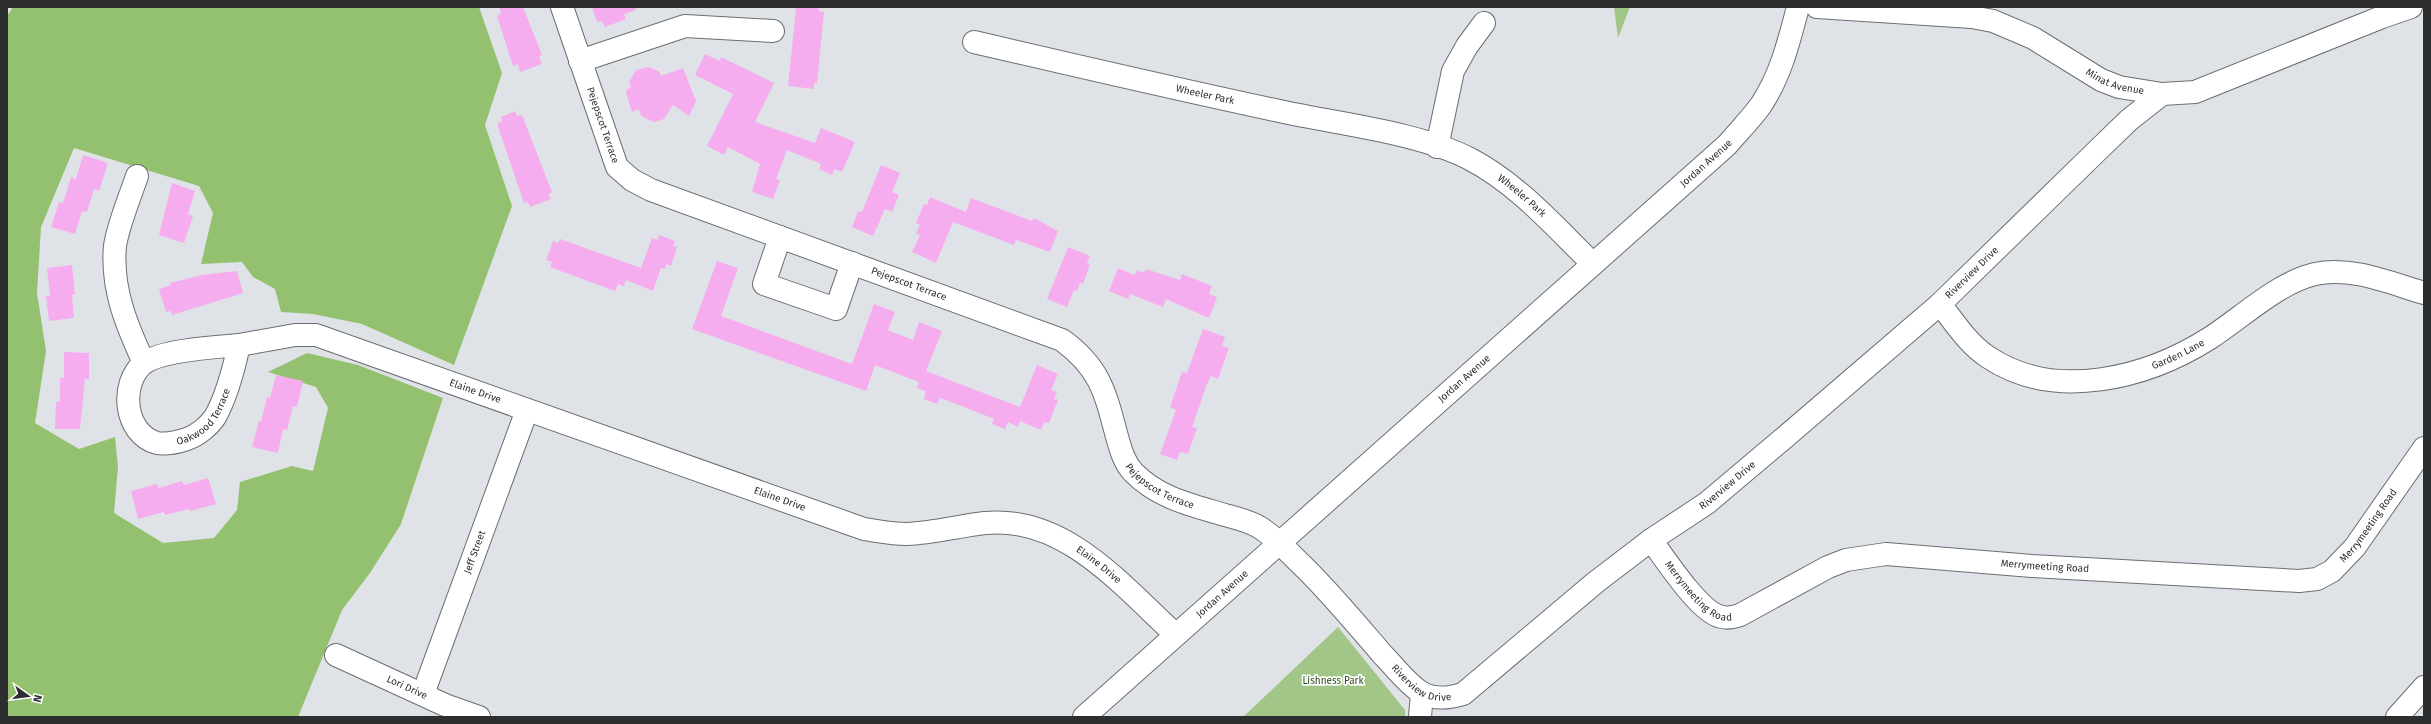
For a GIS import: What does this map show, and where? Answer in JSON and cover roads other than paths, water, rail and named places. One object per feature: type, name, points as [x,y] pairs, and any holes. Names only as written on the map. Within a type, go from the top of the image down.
[{"type":"main road","name":"Pejepscot Terrace","points":[[562,7],[617,167],[632,180],[651,190],[1062,340],[1078,352],[1099,378],[1105,392],[1122,454],[1132,470],[1145,483],[1163,494],[1184,503],[1259,527],[1281,544]]},
{"type":"main road","name":"Jordan Avenue","points":[[1084,717],[1281,544],[1727,145],[1760,106],[1783,63],[1798,7]]},
{"type":"main road","name":"Minat Avenue","points":[[1817,7],[1972,17],[1993,21],[2033,38],[2101,80],[2119,87],[2162,94],[2195,92],[2382,12],[2411,7]]},
{"type":"main road","points":[[1437,147],[1453,71],[1467,46],[1484,23]]},
{"type":"main road","points":[[580,60],[685,26],[772,31]]},
{"type":"main road","name":"Wheeler Park","points":[[974,42],[1205,96],[1369,129],[1437,147],[1469,158],[1504,181],[1534,206],[1593,264]]},
{"type":"main road","name":"Riverview Drive","points":[[1281,544],[1399,672],[1422,693],[1436,697],[1450,698],[1463,694],[1596,582],[1651,540],[1707,504],[1940,304],[2129,120],[2162,94]]},
{"type":"main road","points":[[137,176],[116,246],[115,284],[124,318],[144,363],[158,356],[239,345]]},
{"type":"main road","points":[[780,237],[764,284],[836,309],[852,263]]},
{"type":"main road","name":"Garden Lane","points":[[1940,304],[1972,344],[2005,368],[2046,379],[2088,381],[2128,375],[2164,362],[2211,337],[2282,288],[2315,274],[2334,272],[2355,274],[2424,293]]},
{"type":"main road","name":"Elaine Drive","points":[[239,345],[295,335],[316,335],[864,529],[906,534],[1006,523],[1026,524],[1046,531],[1064,540],[1096,562],[1176,635]]},
{"type":"main road","name":"Oakwood Terrace","points":[[144,363],[134,374],[129,388],[128,403],[131,418],[141,433],[157,443],[176,443],[192,437],[205,428],[214,417],[236,360],[239,345]]},
{"type":"main road","name":"Jeff Street","points":[[423,694],[527,410]]},
{"type":"main road","name":"Merrymeeting Road","points":[[1651,540],[1700,603],[1715,615],[1728,618],[1740,615],[1828,567],[1846,560],[1886,554],[2032,566],[2299,581],[2317,579],[2332,571],[2355,547],[2424,448]]},
{"type":"main road","name":"Lori Drive","points":[[336,655],[478,717]]},
{"type":"main road","points":[[2397,717],[2424,687]]},
{"type":"main road","points":[[1420,717],[1422,693]]},
{"type":"park label","name":"Lishness Park","points":[[1333,681]]}]
